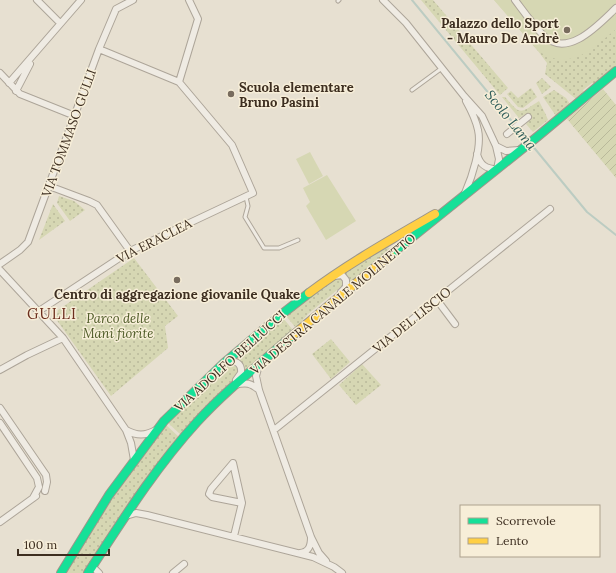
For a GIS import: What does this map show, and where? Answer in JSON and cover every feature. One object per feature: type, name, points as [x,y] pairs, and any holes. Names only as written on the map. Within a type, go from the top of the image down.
[{"type":"street","points":[[37,0],[60,23]]},
{"type":"street","points":[[9,83],[81,0]]},
{"type":"street","name":"VIA TOMMASO GULLI","points":[[0,264],[20,250],[28,242],[99,49],[116,9],[134,0]]},
{"type":"street","points":[[99,49],[179,82],[198,20],[189,0]]},
{"type":"street","points":[[383,0],[406,24],[482,116],[496,146],[499,159],[497,169],[483,166],[477,154]]},
{"type":"street","points":[[515,0],[545,36],[552,41],[561,43],[579,39],[616,8]]},
{"type":"street","points":[[16,91],[34,55]]},
{"type":"street","name":"VIA DESTRA CANALE MOLINETTO","points":[[90,570],[163,464],[198,421],[235,385],[315,316],[537,137],[616,71]]},
{"type":"street","points":[[0,73],[20,94],[75,116]]},
{"type":"street","name":"VIA ERACLEA","points":[[39,311],[130,251],[254,193],[232,145],[179,82]]},
{"type":"street","points":[[464,96],[472,112],[478,130],[477,154],[464,195]]},
{"type":"street","points":[[508,132],[526,118]]},
{"type":"street","points":[[496,146],[506,151],[522,149]]},
{"type":"street","points":[[49,186],[97,205],[130,251]]},
{"type":"street","name":"VIA ADOLFO BELLUCCI","points":[[62,572],[109,495],[156,430],[224,363],[282,314],[328,279],[386,242],[450,206]]},
{"type":"street","name":"VIA DEL LISCIO","points":[[274,430],[550,209]]},
{"type":"street","points":[[0,270],[63,338],[126,430],[131,443],[134,460]]},
{"type":"street","points":[[315,316],[346,285],[346,279],[342,276],[336,276],[328,279]]},
{"type":"street","points":[[437,300],[456,324]]},
{"type":"street","points":[[0,370],[63,338]]},
{"type":"street","points":[[198,421],[240,376],[241,367],[238,363],[232,361],[224,363]]},
{"type":"street","points":[[259,364],[256,376],[260,390],[311,537],[319,554],[342,573]]},
{"type":"street","points":[[235,385],[244,383],[251,384],[260,390]]},
{"type":"street","points":[[0,408],[46,475],[47,482],[45,491]]},
{"type":"street","points":[[0,423],[37,478],[39,487],[33,498]]},
{"type":"street","points":[[126,430],[134,434],[143,435],[156,430]]},
{"type":"street","points":[[234,536],[242,504],[233,463],[211,489],[209,494],[212,497],[242,504]]},
{"type":"street","points":[[0,522],[51,487]]},
{"type":"street","points":[[126,516],[141,514],[234,536],[298,553],[320,560],[334,567]]},
{"type":"street","points":[[298,553],[305,552],[308,549],[311,543],[311,537]]},
{"type":"street","points":[[173,573],[184,564]]},
{"type":"street","points":[[90,570],[99,573]]},
{"type":"lane","points":[[412,90],[442,68]]},
{"type":"lane","points":[[246,197],[248,206],[245,217],[264,248],[280,248],[298,240]]},
{"type":"green space","points":[[421,0],[433,0],[508,88],[500,95]]},
{"type":"green space","name":"Palazzo dello Sport - Mauro De Andrè","points":[[494,0],[510,0],[607,20],[616,31],[616,66],[594,84],[592,83],[583,90],[584,92],[576,99],[545,74],[547,63]]},
{"type":"green space","name":"Palazzo dello Sport - Mauro De Andrè","points":[[494,0],[616,0],[616,31],[615,30],[597,45],[580,56],[570,59],[550,57],[538,51]]},
{"type":"green space","points":[[542,78],[551,87],[542,94],[536,83]]},
{"type":"green space","points":[[531,88],[537,97],[523,108],[518,107],[507,94],[511,91],[518,98]]},
{"type":"green space","points":[[603,89],[616,105],[616,178],[567,119]]},
{"type":"green space","points":[[554,90],[566,98],[570,104],[556,116],[543,97]]},
{"type":"green space","points":[[502,97],[505,97],[520,111],[539,101],[548,120],[533,132],[526,124],[530,119],[526,114],[519,118]]},
{"type":"green space","points":[[310,152],[323,176],[309,184],[296,159]]},
{"type":"green space","points":[[327,175],[356,221],[326,240],[306,206],[310,202],[303,188]]},
{"type":"green space","points":[[59,196],[74,201],[85,210],[70,221],[57,203]]},
{"type":"green space","points":[[53,204],[65,221],[39,240]]},
{"type":"green space","points":[[387,246],[392,251],[350,284],[346,275],[343,273]]},
{"type":"green space","name":"Parco delle Mani fiorite","points":[[134,258],[178,316],[165,326],[168,348],[111,396],[56,319],[58,310]]},
{"type":"green space","points":[[335,278],[341,279],[343,283],[342,286],[308,314],[296,328],[286,316]]},
{"type":"green space","points":[[283,318],[293,330],[244,373],[242,363],[239,360],[234,359]]},
{"type":"green space","points":[[331,339],[350,362],[331,379],[312,354]]},
{"type":"green space","points":[[362,364],[381,385],[356,405],[339,385]]},
{"type":"green space","points":[[231,365],[237,367],[237,376],[201,410],[192,424],[181,435],[167,422],[226,366]]},
{"type":"green space","points":[[165,424],[179,437],[83,573],[66,573],[71,562],[126,478]]},
{"type":"waterway","name":"Scolo Lama","points":[[412,0],[528,141]]},
{"type":"waterway","name":"Scolo Lama","points":[[531,144],[587,212],[616,235]]},
{"type":"traffic: fast","points":[[390,255],[537,137],[616,71]]},
{"type":"traffic: fast","points":[[61,573],[109,495],[164,421],[224,363],[309,293]]},
{"type":"traffic: fast","points":[[88,573],[153,476],[197,422],[243,378],[292,336]]},
{"type":"traffic: slow","points":[[309,293],[355,261],[435,214]]},
{"type":"traffic: slow","points":[[292,336],[390,255]]},
{"type":"place","name":"Palazzo dello Sport - Mauro De Andrè","points":[[567,30]]},
{"type":"place","name":"Scuola elementare Bruno Pasini","points":[[231,94]]},
{"type":"place","name":"Centro di aggregazione giovanile Quake","points":[[177,280]]},
{"type":"district","name":"GULLI","points":[[52,313]]}]
